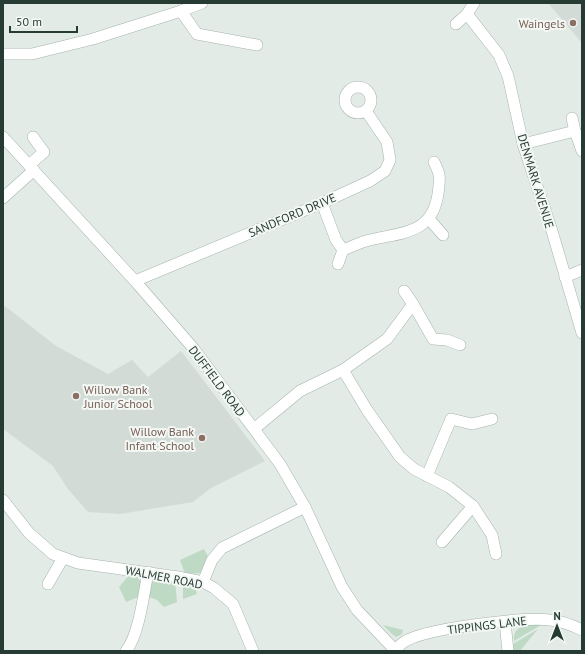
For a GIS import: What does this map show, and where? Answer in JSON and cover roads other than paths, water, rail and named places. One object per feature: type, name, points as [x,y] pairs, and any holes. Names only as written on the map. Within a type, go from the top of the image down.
[{"type":"street","points":[[3,54],[32,54],[93,39],[182,11],[202,3]]},
{"type":"street","points":[[456,24],[467,14],[474,3]]},
{"type":"street","points":[[182,11],[197,34],[257,45]]},
{"type":"street","name":"DENMARK AVENUE","points":[[467,14],[499,55],[508,76],[523,144],[582,333]]},
{"type":"street","name":"SANDFORD DRIVE","points":[[135,281],[322,203],[370,181],[385,171],[390,160],[387,142],[366,111]]},
{"type":"street","points":[[572,118],[582,151]]},
{"type":"street","points":[[523,144],[575,131]]},
{"type":"street","name":"DUFFIELD ROAD","points":[[3,137],[135,281],[194,349],[280,464],[305,507],[342,586],[357,610],[395,650]]},
{"type":"street","points":[[3,198],[44,152],[33,137]]},
{"type":"street","points":[[338,264],[344,250],[366,241],[397,236],[415,229],[429,219],[434,211],[440,175],[434,162]]},
{"type":"street","points":[[322,203],[336,240],[344,250]]},
{"type":"street","points":[[429,219],[442,235]]},
{"type":"street","points":[[565,277],[582,270]]},
{"type":"street","points":[[404,291],[433,339],[447,340],[460,345]]},
{"type":"street","points":[[254,429],[300,391],[343,370],[387,339],[413,304]]},
{"type":"street","points":[[343,370],[367,410],[400,457],[414,469],[449,487],[473,506],[492,535],[496,554]]},
{"type":"street","points":[[427,476],[446,417],[472,424],[492,419]]},
{"type":"street","name":"WALMER ROAD","points":[[3,500],[29,533],[53,554],[78,563],[148,572],[204,582],[214,588],[233,604],[253,651]]},
{"type":"street","points":[[442,542],[473,506]]},
{"type":"street","points":[[204,582],[212,560],[222,548],[305,507]]},
{"type":"street","points":[[48,584],[63,558]]},
{"type":"street","points":[[126,651],[131,645],[139,616],[148,572]]},
{"type":"street","name":"TIPPINGS LANE","points":[[395,650],[405,641],[424,635],[469,626],[515,620],[550,620],[582,630]]},
{"type":"street","points":[[505,622],[508,651]]},
{"type":"place","name":"Waingels","points":[[573,23]]},
{"type":"place","name":"Willow Bank Junior School","points":[[76,396]]},
{"type":"place","name":"Willow Bank Infant School","points":[[202,438]]}]
